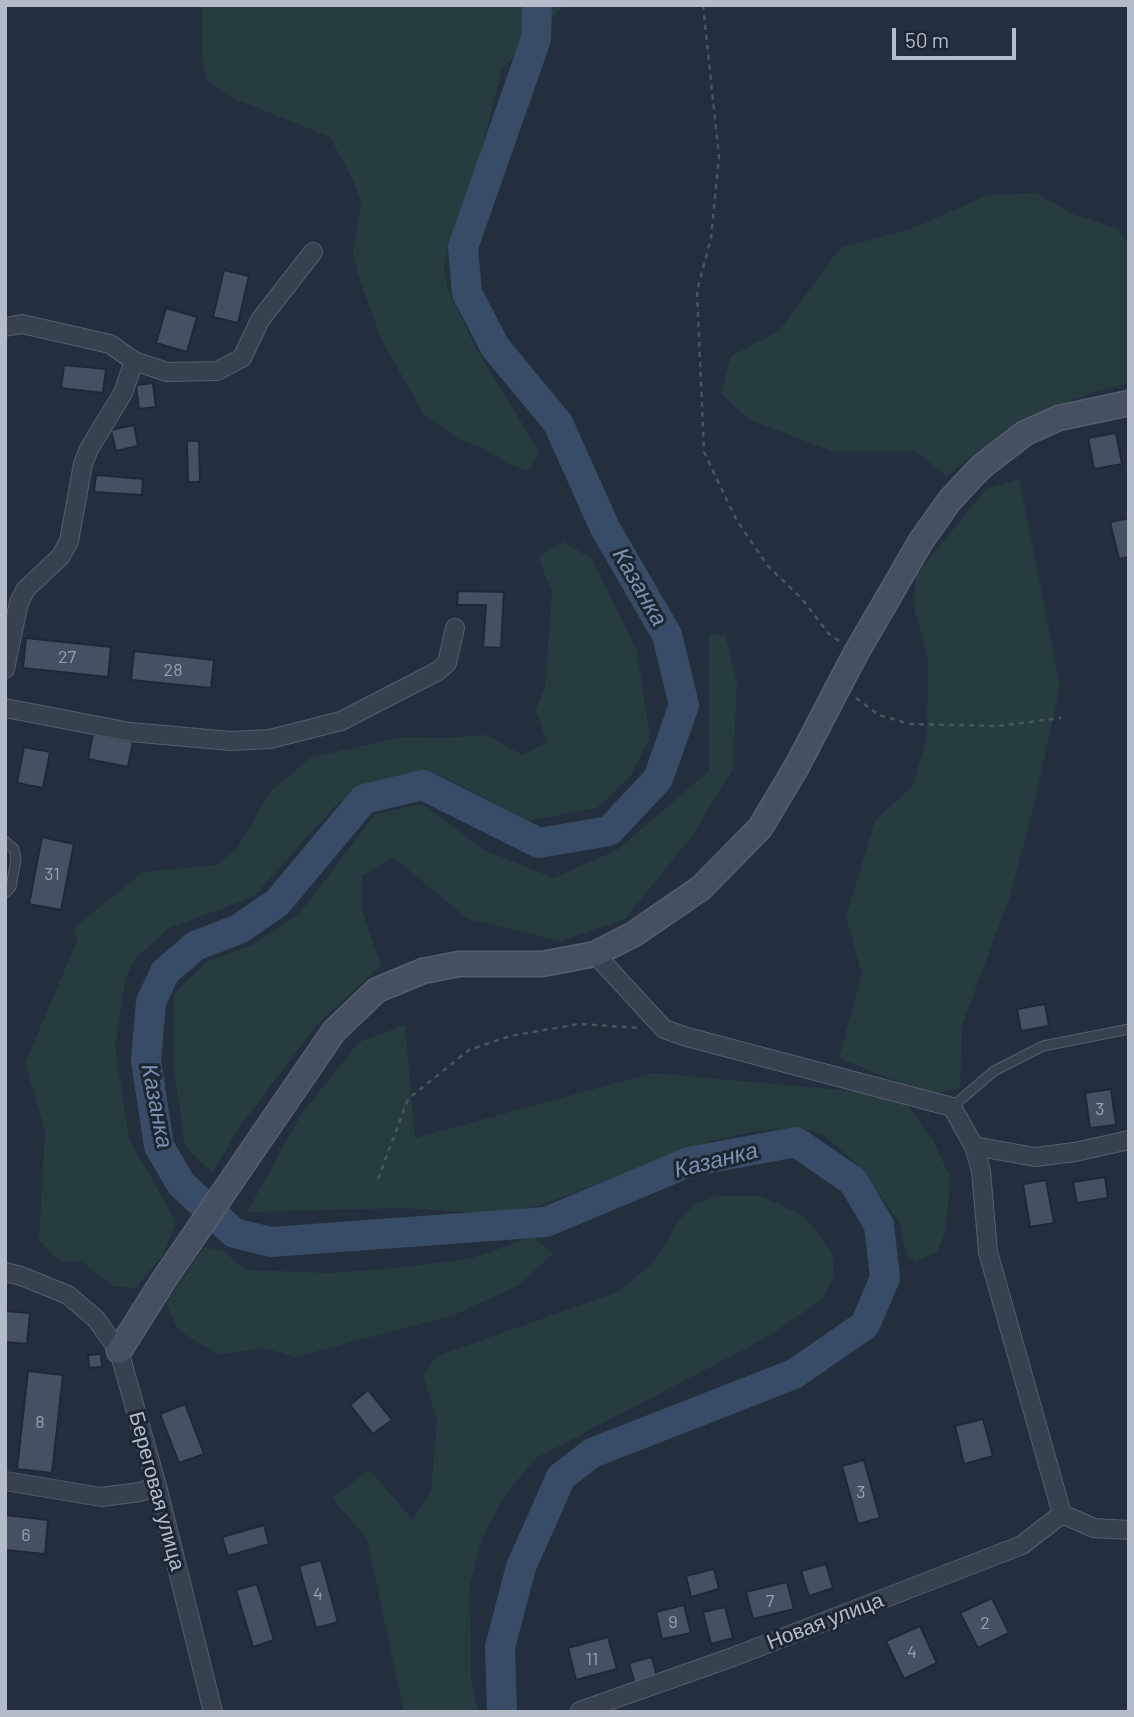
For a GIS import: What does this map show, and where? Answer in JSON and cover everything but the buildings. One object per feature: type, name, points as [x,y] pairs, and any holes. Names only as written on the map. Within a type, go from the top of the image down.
[{"type":"street","points":[[5,327],[22,324],[110,344],[134,361],[167,372],[217,371],[242,358],[260,320],[313,251]]},
{"type":"street","points":[[5,669],[19,602],[26,589],[61,556],[69,541],[83,464],[89,449],[123,393],[134,361]]},
{"type":"street","points":[[119,1351],[163,1281],[334,1031],[377,990],[424,971],[459,964],[542,964],[595,954],[634,933],[701,888],[761,828],[856,653],[921,541],[950,500],[981,467],[1025,433],[1059,418],[1129,403]]},
{"type":"street","points":[[5,708],[130,732],[231,741],[270,739],[341,721],[438,671],[447,663],[455,628]]},
{"type":"street","points":[[595,954],[664,1029],[953,1107],[974,1146],[981,1171],[988,1252],[1062,1514],[1094,1528],[1129,1530]]},
{"type":"street","points":[[974,1146],[1035,1157],[1075,1152],[1129,1140]]},
{"type":"street","name":"Береговая улица","points":[[5,1272],[68,1295],[96,1319],[119,1351],[157,1486],[213,1712]]},
{"type":"street","points":[[5,1481],[101,1497],[140,1492],[157,1486]]},
{"type":"street","name":"Новая улица","points":[[580,1711],[733,1657],[1021,1545],[1062,1514]]},
{"type":"lane","points":[[5,841],[14,849],[16,859],[11,887],[5,893]]},
{"type":"lane","points":[[953,1107],[994,1071],[1043,1046],[1129,1029]]},
{"type":"path","points":[[704,5],[719,157],[710,238],[697,291],[704,452],[736,519],[767,565],[802,599],[829,634],[856,653]]},
{"type":"path","points":[[839,686],[879,715],[909,724],[998,726],[1061,718]]},
{"type":"path","points":[[378,1179],[408,1099],[469,1050],[510,1036],[579,1024],[664,1029]]},
{"type":"green space","points":[[202,5],[564,5],[502,69],[474,179],[449,244],[444,268],[448,290],[477,350],[539,451],[530,471],[510,465],[483,448],[458,439],[423,414],[381,338],[358,275],[353,251],[361,203],[354,182],[330,137],[235,99],[207,80],[202,58]]},
{"type":"green space","points":[[1036,193],[1075,215],[1118,229],[1129,245],[1129,383],[1090,393],[1018,421],[946,476],[916,451],[831,451],[748,419],[721,393],[731,356],[779,331],[840,248],[913,228],[988,195]]},
{"type":"green space","points":[[1019,479],[1060,686],[1033,809],[1010,896],[962,1025],[960,1087],[932,1096],[839,1058],[862,974],[846,917],[875,821],[913,785],[927,737],[928,659],[914,607],[916,575],[986,489]]},
{"type":"green space","points":[[564,542],[593,560],[637,651],[650,738],[630,777],[597,808],[529,821],[446,778],[423,773],[401,777],[339,802],[253,897],[169,928],[136,958],[126,977],[115,1046],[129,1139],[176,1221],[163,1256],[135,1288],[113,1286],[81,1261],[59,1261],[39,1240],[45,1130],[25,1063],[77,941],[74,928],[143,872],[217,865],[236,850],[270,792],[310,758],[400,737],[486,735],[522,755],[547,743],[536,710],[545,686],[552,592],[538,557]]},
{"type":"green space","points":[[709,635],[725,635],[737,682],[733,769],[692,836],[625,919],[560,941],[468,919],[393,857],[362,876],[363,914],[381,965],[316,1026],[241,1125],[212,1173],[185,1146],[173,1061],[174,994],[207,962],[252,945],[299,914],[375,814],[422,804],[484,850],[554,878],[617,850],[709,771]]},
{"type":"green space","points":[[405,1025],[415,1138],[653,1073],[863,1092],[907,1105],[932,1138],[950,1177],[946,1229],[938,1251],[916,1261],[906,1255],[900,1223],[858,1165],[823,1134],[802,1128],[756,1131],[712,1141],[538,1206],[493,1214],[403,1208],[247,1212],[302,1113],[359,1042]]},
{"type":"green space","points":[[716,1196],[762,1196],[805,1217],[832,1252],[834,1276],[823,1299],[764,1339],[536,1458],[506,1494],[483,1536],[470,1583],[471,1678],[478,1712],[404,1712],[367,1539],[332,1498],[369,1470],[413,1520],[431,1490],[437,1420],[423,1374],[437,1356],[618,1292],[655,1261],[678,1221],[696,1204]]},
{"type":"green space","points":[[533,1237],[553,1254],[517,1286],[454,1315],[295,1357],[264,1348],[218,1355],[178,1330],[166,1303],[204,1247],[223,1251],[246,1270],[329,1273],[469,1259]]},
{"type":"waterway","name":"Казанка","points":[[502,1712],[500,1647],[521,1567],[561,1477],[592,1453],[794,1374],[865,1325],[885,1278],[879,1225],[853,1181],[796,1142],[689,1162],[546,1222],[271,1242],[234,1233],[181,1184],[159,1146],[146,1061],[151,1002],[165,972],[195,946],[239,929],[277,903],[364,799],[423,785],[539,843],[609,831],[658,779],[684,705],[667,635],[605,528],[558,423],[495,347],[467,293],[463,247],[536,39],[537,5]]}]
